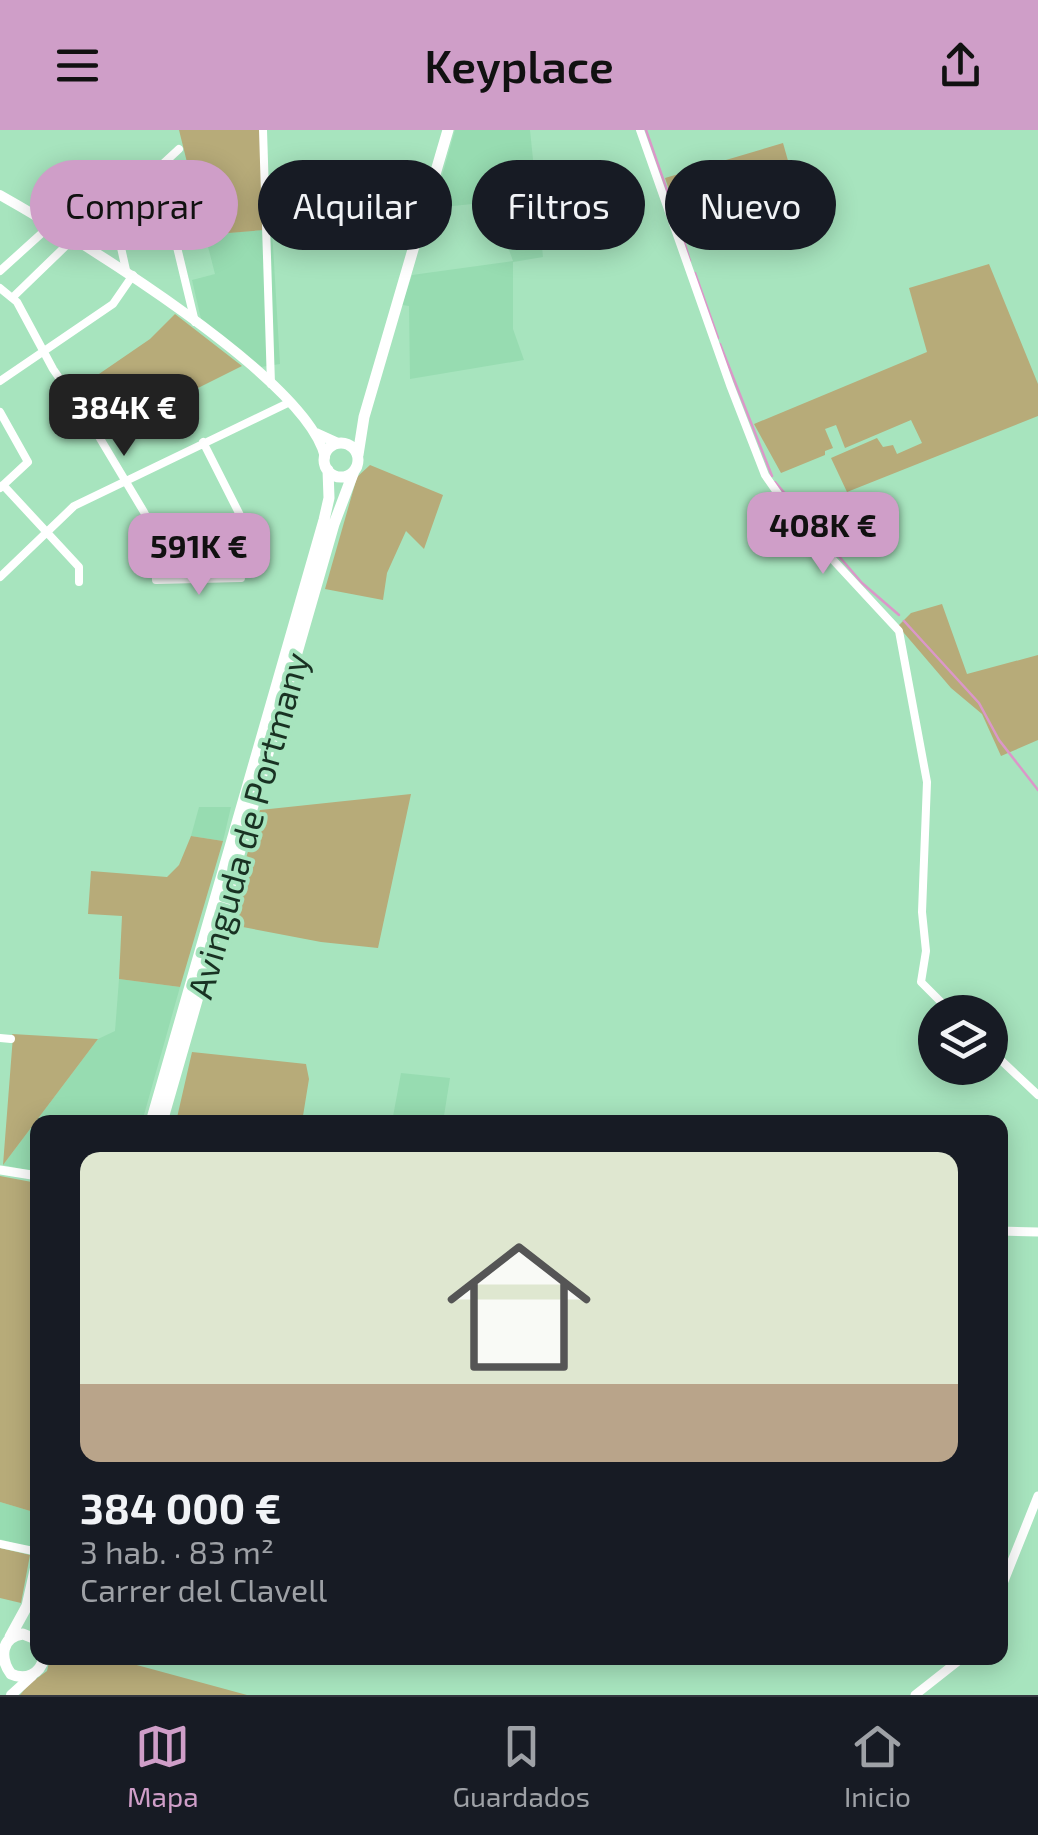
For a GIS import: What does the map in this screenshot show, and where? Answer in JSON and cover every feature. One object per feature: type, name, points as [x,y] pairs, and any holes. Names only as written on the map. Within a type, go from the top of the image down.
[{"type":"main road","points":[[93,250],[130,273],[271,384],[315,433],[326,464],[340,477],[354,471],[364,417],[448,130]]},
{"type":"main road","points":[[0,194],[30,212]]},
{"type":"main road","points":[[326,464],[330,448],[364,417]]},
{"type":"main road","points":[[315,433],[352,447],[358,455]]},
{"type":"main road","name":"Avinguda de Portmany","points":[[153,1115],[324,520],[329,498],[326,464]]},
{"type":"main road","name":"Avinguda de Portmany","points":[[167,1115],[334,524],[354,471]]},
{"type":"main road","points":[[30,1592],[27,1606],[0,1658],[9,1695],[40,1665]]},
{"type":"main road","points":[[4,1644],[23,1634],[30,1637]]},
{"type":"main road","points":[[4,1670],[20,1678],[35,1674]]},
{"type":"street","points":[[264,130],[271,384]]},
{"type":"street","points":[[640,130],[765,475],[798,522],[898,631],[927,782],[922,912],[926,951],[921,982],[934,995]]},
{"type":"street","points":[[167,160],[179,149]]},
{"type":"street","points":[[0,271],[30,243]]},
{"type":"street","points":[[12,298],[62,250]]},
{"type":"street","points":[[0,381],[113,304],[130,273],[124,250]]},
{"type":"street","points":[[178,250],[195,322]]},
{"type":"street","points":[[0,288],[12,298],[155,533],[156,580],[241,578],[240,517],[203,442]]},
{"type":"street","points":[[251,367],[270,357]]},
{"type":"street","points":[[0,577],[74,506],[288,402]]},
{"type":"street","points":[[0,412],[28,462],[2,487],[79,566],[79,582]]},
{"type":"street","points":[[0,1038],[11,1039]]},
{"type":"street","points":[[1008,1067],[1038,1095]]},
{"type":"street","points":[[0,1170],[30,1175]]},
{"type":"street","points":[[1008,1231],[1038,1232]]},
{"type":"street","points":[[1008,1571],[1038,1496]]},
{"type":"street","points":[[0,1544],[30,1553]]},
{"type":"street","points":[[915,1695],[953,1665]]},
{"type":"shaded area","points":[[179,130],[261,130],[258,231],[238,232],[238,160],[186,160]]},
{"type":"shaded area","points":[[455,130],[530,130],[533,160],[472,160],[472,204],[452,206],[452,160],[447,160]]},
{"type":"shaded area","points":[[783,143],[788,160],[726,160]]},
{"type":"shaded area","points":[[258,230],[258,250],[273,250],[280,364],[261,367],[201,319],[192,280],[215,274],[209,250],[238,250],[238,232]]},
{"type":"shaded area","points":[[509,250],[542,250],[543,257],[513,262],[513,329],[524,360],[410,379],[409,306],[402,305],[412,275],[513,261]]},
{"type":"shaded area","points":[[989,264],[1038,384],[1038,416],[847,492],[831,458],[877,438],[883,447],[893,445],[897,454],[922,443],[911,420],[845,448],[836,425],[825,429],[833,448],[825,451],[825,455],[781,473],[754,424],[927,352],[909,288]]},
{"type":"shaded area","points":[[175,314],[242,366],[106,434],[100,424],[102,420],[80,387],[150,339]]},
{"type":"shaded area","points":[[370,465],[443,495],[424,549],[406,531],[387,573],[383,600],[325,589],[357,477]]},
{"type":"shaded area","points":[[942,604],[967,674],[1038,655],[1038,740],[1001,756],[982,714],[951,688],[898,626],[911,613]]},
{"type":"shaded area","points":[[411,794],[378,948],[321,942],[227,924],[260,810]]},
{"type":"shaded area","points":[[199,807],[231,807],[223,841],[191,836]]},
{"type":"shaded area","points":[[191,836],[223,841],[180,987],[119,979],[122,916],[88,914],[91,871],[167,877],[179,865]]},
{"type":"shaded area","points":[[119,979],[180,987],[144,1115],[41,1115],[98,1039],[115,1031]]},
{"type":"shaded area","points":[[13,1036],[98,1039],[41,1115],[30,1115],[30,1129],[3,1165]]},
{"type":"shaded area","points":[[192,1052],[306,1064],[309,1079],[303,1115],[178,1115]]},
{"type":"shaded area","points":[[401,1073],[450,1078],[444,1115],[393,1115]]},
{"type":"shaded area","points":[[30,1129],[30,1171],[3,1165]]},
{"type":"shaded area","points":[[0,1176],[30,1182],[30,1511],[0,1502]]},
{"type":"shaded area","points":[[0,1502],[30,1511],[30,1548],[0,1539]]},
{"type":"shaded area","points":[[0,1548],[30,1555],[21,1603],[0,1598]]},
{"type":"shaded area","points":[[48,1665],[137,1665],[247,1695],[20,1695],[47,1671]]},
{"type":"waterway","points":[[646,130],[665,185]]},
{"type":"waterway","points":[[687,250],[690,261]]},
{"type":"waterway","points":[[695,273],[718,338]]},
{"type":"waterway","points":[[720,344],[772,476]]},
{"type":"waterway","points":[[775,482],[862,583],[899,615]]},
{"type":"waterway","points":[[904,621],[979,703],[999,740],[1038,790]]}]
